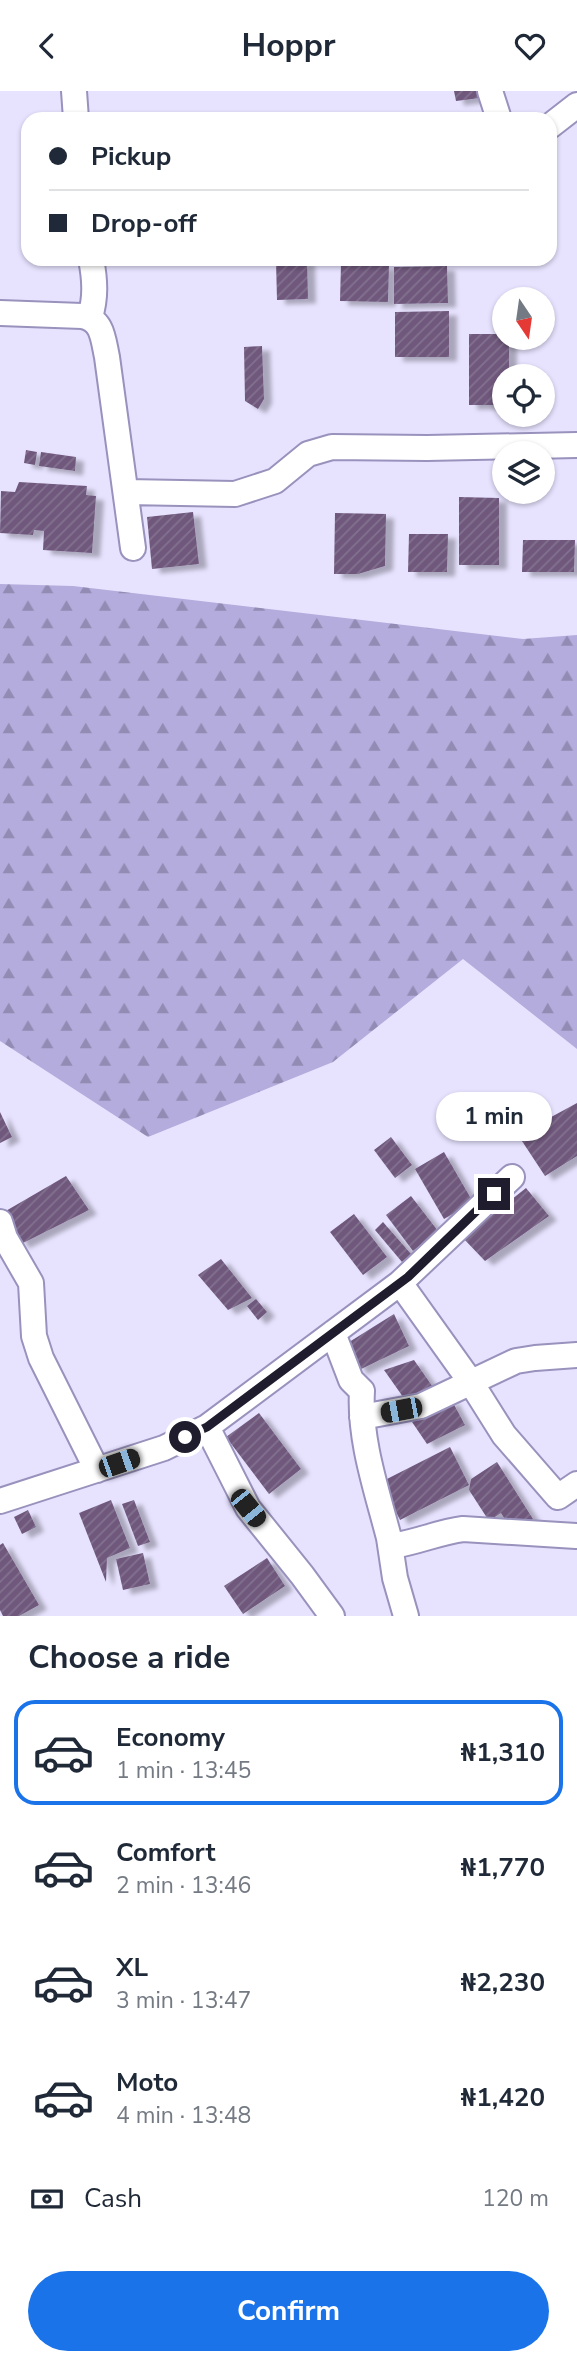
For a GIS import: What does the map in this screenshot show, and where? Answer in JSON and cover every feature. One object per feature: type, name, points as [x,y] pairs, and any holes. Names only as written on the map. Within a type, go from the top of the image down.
[{"type":"street","points":[[74,91],[75,112]]},
{"type":"street","points":[[490,91],[497,112]]},
{"type":"street","points":[[557,121],[577,105]]},
{"type":"street","points":[[90,317],[95,302],[96,285],[92,266]]},
{"type":"street","points":[[0,313],[90,317],[101,328],[127,492],[132,548]]},
{"type":"street","points":[[127,492],[235,494],[275,481],[308,454],[332,447],[577,445]]},
{"type":"street","points":[[0,1501],[164,1448],[207,1427],[400,1283],[512,1177]]},
{"type":"street","points":[[0,1222],[5,1238],[31,1283],[34,1336],[41,1358],[97,1470]]},
{"type":"street","points":[[389,1538],[397,1545],[463,1529],[576,1540],[567,1491],[504,1435],[470,1381],[400,1283]]},
{"type":"street","points":[[333,1333],[351,1380],[362,1391],[362,1417],[389,1538],[395,1579],[406,1616]]},
{"type":"street","points":[[362,1417],[421,1406],[516,1361],[577,1355]]},
{"type":"street","points":[[207,1427],[248,1508],[332,1616]]},
{"type":"green space","points":[[0,584],[73,586],[523,639],[577,635],[577,1049],[463,959],[333,1062],[148,1137],[0,1041]]},
{"type":"building","points":[[454,91],[479,91],[480,98],[456,101]]},
{"type":"building","points":[[276,266],[307,266],[308,299],[277,300]]},
{"type":"building","points":[[341,266],[389,266],[388,302],[340,301]]},
{"type":"building","points":[[447,266],[448,303],[394,304],[394,267]]},
{"type":"building","points":[[449,311],[449,357],[395,357],[395,312]]},
{"type":"building","points":[[469,334],[492,334],[492,350],[509,350],[509,364],[492,364],[492,405],[469,405]]},
{"type":"building","points":[[262,346],[264,399],[258,409],[245,401],[244,347]]},
{"type":"building","points":[[26,450],[37,452],[35,465],[24,463]]},
{"type":"building","points":[[41,452],[76,457],[75,471],[39,466]]},
{"type":"building","points":[[19,482],[87,486],[86,495],[96,496],[92,553],[43,550],[44,531],[34,530],[33,535],[0,533],[1,491],[15,492]]},
{"type":"building","points":[[459,497],[492,498],[492,504],[499,504],[499,565],[459,565]]},
{"type":"building","points":[[193,512],[199,564],[152,569],[147,517]]},
{"type":"building","points":[[335,513],[386,514],[385,566],[358,574],[334,574]]},
{"type":"building","points":[[409,534],[448,534],[447,572],[408,572]]},
{"type":"building","points":[[523,540],[575,540],[574,572],[522,572]]},
{"type":"building","points":[[577,1103],[577,1156],[545,1176],[518,1135]]},
{"type":"building","points":[[0,1112],[12,1137],[0,1143]]},
{"type":"building","points":[[391,1137],[412,1165],[395,1178],[374,1150]]},
{"type":"building","points":[[444,1152],[473,1202],[444,1219],[415,1169]]},
{"type":"building","points":[[66,1176],[89,1210],[21,1244],[4,1212]]},
{"type":"building","points":[[526,1188],[549,1216],[485,1261],[463,1238]]},
{"type":"building","points":[[411,1196],[438,1231],[413,1251],[386,1215]]},
{"type":"building","points":[[354,1214],[387,1257],[363,1275],[330,1232]]},
{"type":"building","points":[[383,1222],[411,1254],[402,1262],[375,1230]]},
{"type":"building","points":[[221,1259],[252,1298],[228,1310],[198,1275]]},
{"type":"building","points":[[256,1299],[267,1312],[258,1320],[247,1306]]},
{"type":"building","points":[[394,1314],[409,1346],[359,1370],[346,1344]]},
{"type":"building","points":[[414,1360],[435,1390],[408,1404],[384,1370]]},
{"type":"building","points":[[451,1399],[465,1425],[427,1444],[412,1422]]},
{"type":"building","points":[[259,1413],[301,1469],[269,1494],[226,1437]]},
{"type":"building","points":[[450,1447],[469,1485],[400,1520],[381,1482]]},
{"type":"building","points":[[497,1462],[533,1519],[513,1532],[501,1513],[489,1521],[469,1490],[471,1479]]},
{"type":"building","points":[[111,1500],[130,1548],[107,1558],[106,1582],[79,1513]]},
{"type":"building","points":[[134,1500],[150,1542],[138,1546],[122,1504]]},
{"type":"building","points":[[28,1510],[36,1527],[22,1534],[14,1517]]},
{"type":"building","points":[[3,1543],[39,1605],[19,1616],[3,1616],[0,1610],[0,1545]]},
{"type":"building","points":[[143,1553],[150,1584],[123,1590],[116,1559]]},
{"type":"building","points":[[267,1558],[285,1586],[243,1614],[224,1586]]},
{"type":"route","points":[[185,1437],[207,1427],[408,1277],[494,1194]]}]
